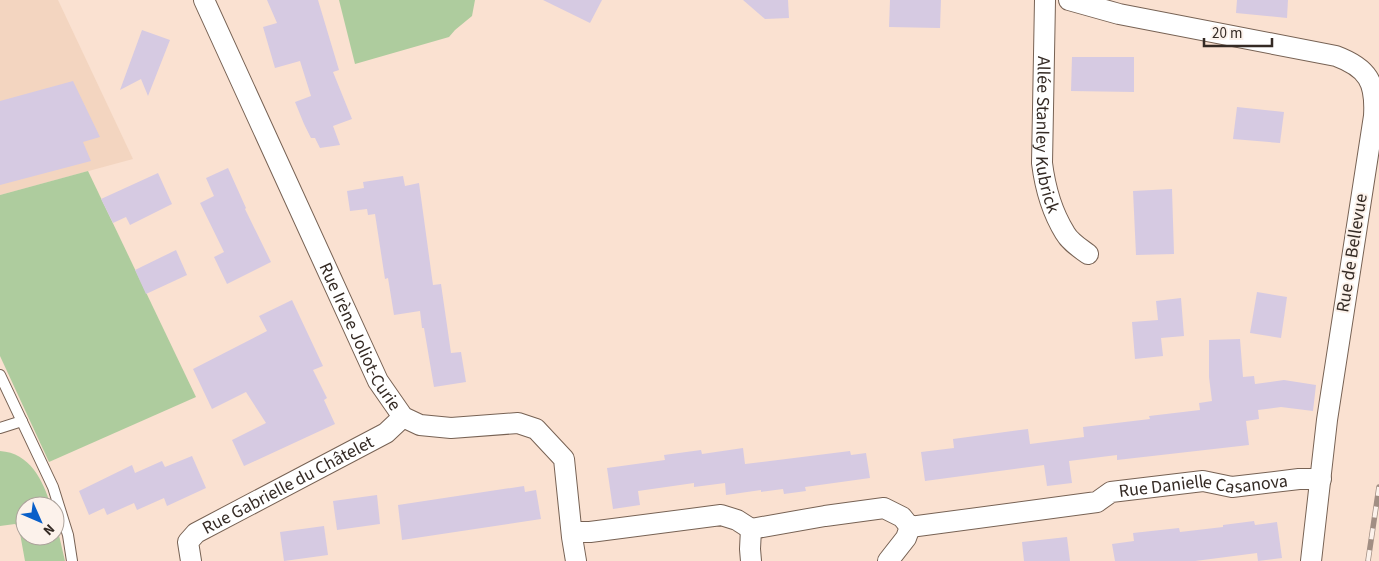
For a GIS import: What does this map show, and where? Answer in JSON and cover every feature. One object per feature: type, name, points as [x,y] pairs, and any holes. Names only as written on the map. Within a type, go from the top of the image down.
[{"type":"street","name":"Rue Irène Joliot-Curie","points":[[204,0],[378,381],[403,417],[420,425],[450,428],[518,423],[536,429],[564,459],[576,561]]},
{"type":"street","name":"Allée Stanley Kubrick","points":[[1045,0],[1042,163],[1044,180],[1049,198],[1065,235],[1088,254]]},
{"type":"street","name":"Rue de Bellevue","points":[[1069,0],[1119,14],[1336,56],[1349,61],[1375,80],[1374,116],[1327,420],[1311,561]]},
{"type":"street","name":"Rue Gabrielle du Châtelet","points":[[191,561],[188,542],[196,533],[386,433],[403,417]]},
{"type":"street","name":"Rue Danielle Casanova","points":[[910,527],[1097,502],[1110,492],[1203,481],[1232,487],[1299,479],[1321,479]]},
{"type":"street","points":[[572,532],[590,532],[721,515],[737,520],[751,529],[884,508],[902,517],[910,527],[906,538],[888,561]]},
{"type":"street","points":[[751,529],[751,561]]},
{"type":"lane","points":[[0,374],[54,487],[66,527],[72,561]]},
{"type":"lane","points":[[0,428],[22,421]]},
{"type":"shaded area","points":[[0,0],[58,0],[133,159],[0,195]]},
{"type":"green space","points":[[339,0],[475,0],[472,16],[449,37],[355,64]]},
{"type":"green space","points":[[88,171],[196,397],[49,462],[0,356],[0,195]]},
{"type":"green space","points":[[0,451],[10,453],[27,462],[39,478],[47,496],[15,496],[15,524],[0,526]]},
{"type":"green space","points":[[22,546],[62,546],[65,561],[25,561]]},
{"type":"building","points":[[267,0],[318,0],[339,70],[333,72],[352,119],[333,126],[340,145],[320,148],[315,138],[311,138],[304,124],[295,102],[311,96],[300,61],[275,68],[263,27],[277,23]]},
{"type":"building","points":[[543,0],[602,0],[590,23]]},
{"type":"building","points":[[743,0],[788,0],[789,18],[765,19]]},
{"type":"building","points":[[890,0],[941,0],[940,28],[889,27]]},
{"type":"building","points":[[1237,0],[1288,0],[1287,18],[1236,13]]},
{"type":"building","points":[[142,30],[170,40],[148,96],[141,79],[120,90]]},
{"type":"building","points":[[1072,57],[1134,57],[1134,92],[1071,91]]},
{"type":"building","points":[[73,81],[100,137],[83,142],[91,161],[0,185],[0,101]]},
{"type":"building","points":[[1237,107],[1284,112],[1280,143],[1233,139]]},
{"type":"building","points":[[228,168],[245,209],[271,262],[227,284],[214,257],[224,252],[200,203],[214,196],[206,178]]},
{"type":"building","points":[[158,173],[172,204],[130,225],[126,217],[113,223],[101,199]]},
{"type":"building","points":[[403,176],[405,186],[419,183],[433,285],[441,284],[451,353],[461,352],[466,382],[434,387],[420,311],[394,315],[388,278],[385,279],[375,214],[368,215],[367,209],[350,211],[347,191],[364,188],[363,182]]},
{"type":"building","points":[[1172,189],[1174,254],[1136,255],[1133,191]]},
{"type":"building","points":[[176,250],[187,275],[146,294],[135,270]]},
{"type":"building","points":[[1257,292],[1287,297],[1281,338],[1250,333]]},
{"type":"building","points":[[1181,298],[1184,336],[1161,338],[1163,356],[1135,359],[1132,322],[1158,320],[1156,301]]},
{"type":"building","points":[[292,300],[323,366],[313,370],[327,398],[324,400],[335,424],[244,466],[232,440],[266,423],[246,392],[212,409],[193,369],[267,331],[259,316]]},
{"type":"building","points":[[1240,339],[1243,377],[1254,376],[1255,384],[1284,380],[1316,385],[1313,411],[1281,407],[1258,410],[1259,419],[1246,421],[1249,445],[1117,460],[1117,455],[1069,461],[1072,483],[1047,486],[1044,465],[925,481],[921,452],[954,448],[953,439],[1028,429],[1030,444],[1084,437],[1083,427],[1150,419],[1149,416],[1200,410],[1199,403],[1212,401],[1209,377],[1209,340]]},
{"type":"building","points":[[743,448],[745,464],[850,451],[851,455],[866,453],[870,478],[805,487],[806,491],[784,494],[783,489],[726,495],[725,483],[694,487],[694,483],[638,491],[640,505],[613,509],[607,468],[665,460],[664,455],[701,450],[702,454]]},
{"type":"building","points":[[192,456],[206,488],[167,506],[164,498],[137,510],[134,503],[107,515],[104,508],[89,515],[79,491],[132,465],[135,473],[162,461],[165,467]]},
{"type":"building","points":[[524,486],[525,492],[536,490],[541,519],[402,540],[398,505]]},
{"type":"building","points":[[377,495],[380,524],[337,530],[333,501]]},
{"type":"building","points":[[1254,521],[1255,525],[1277,522],[1282,558],[1258,561],[1257,553],[1195,561],[1115,561],[1112,544],[1134,541],[1133,533],[1179,528],[1180,532]]},
{"type":"building","points":[[324,526],[328,555],[284,561],[280,532]]},
{"type":"building","points":[[1067,537],[1070,561],[1024,561],[1022,542]]},
{"type":"railway","points":[[1368,561],[1379,487]]}]
